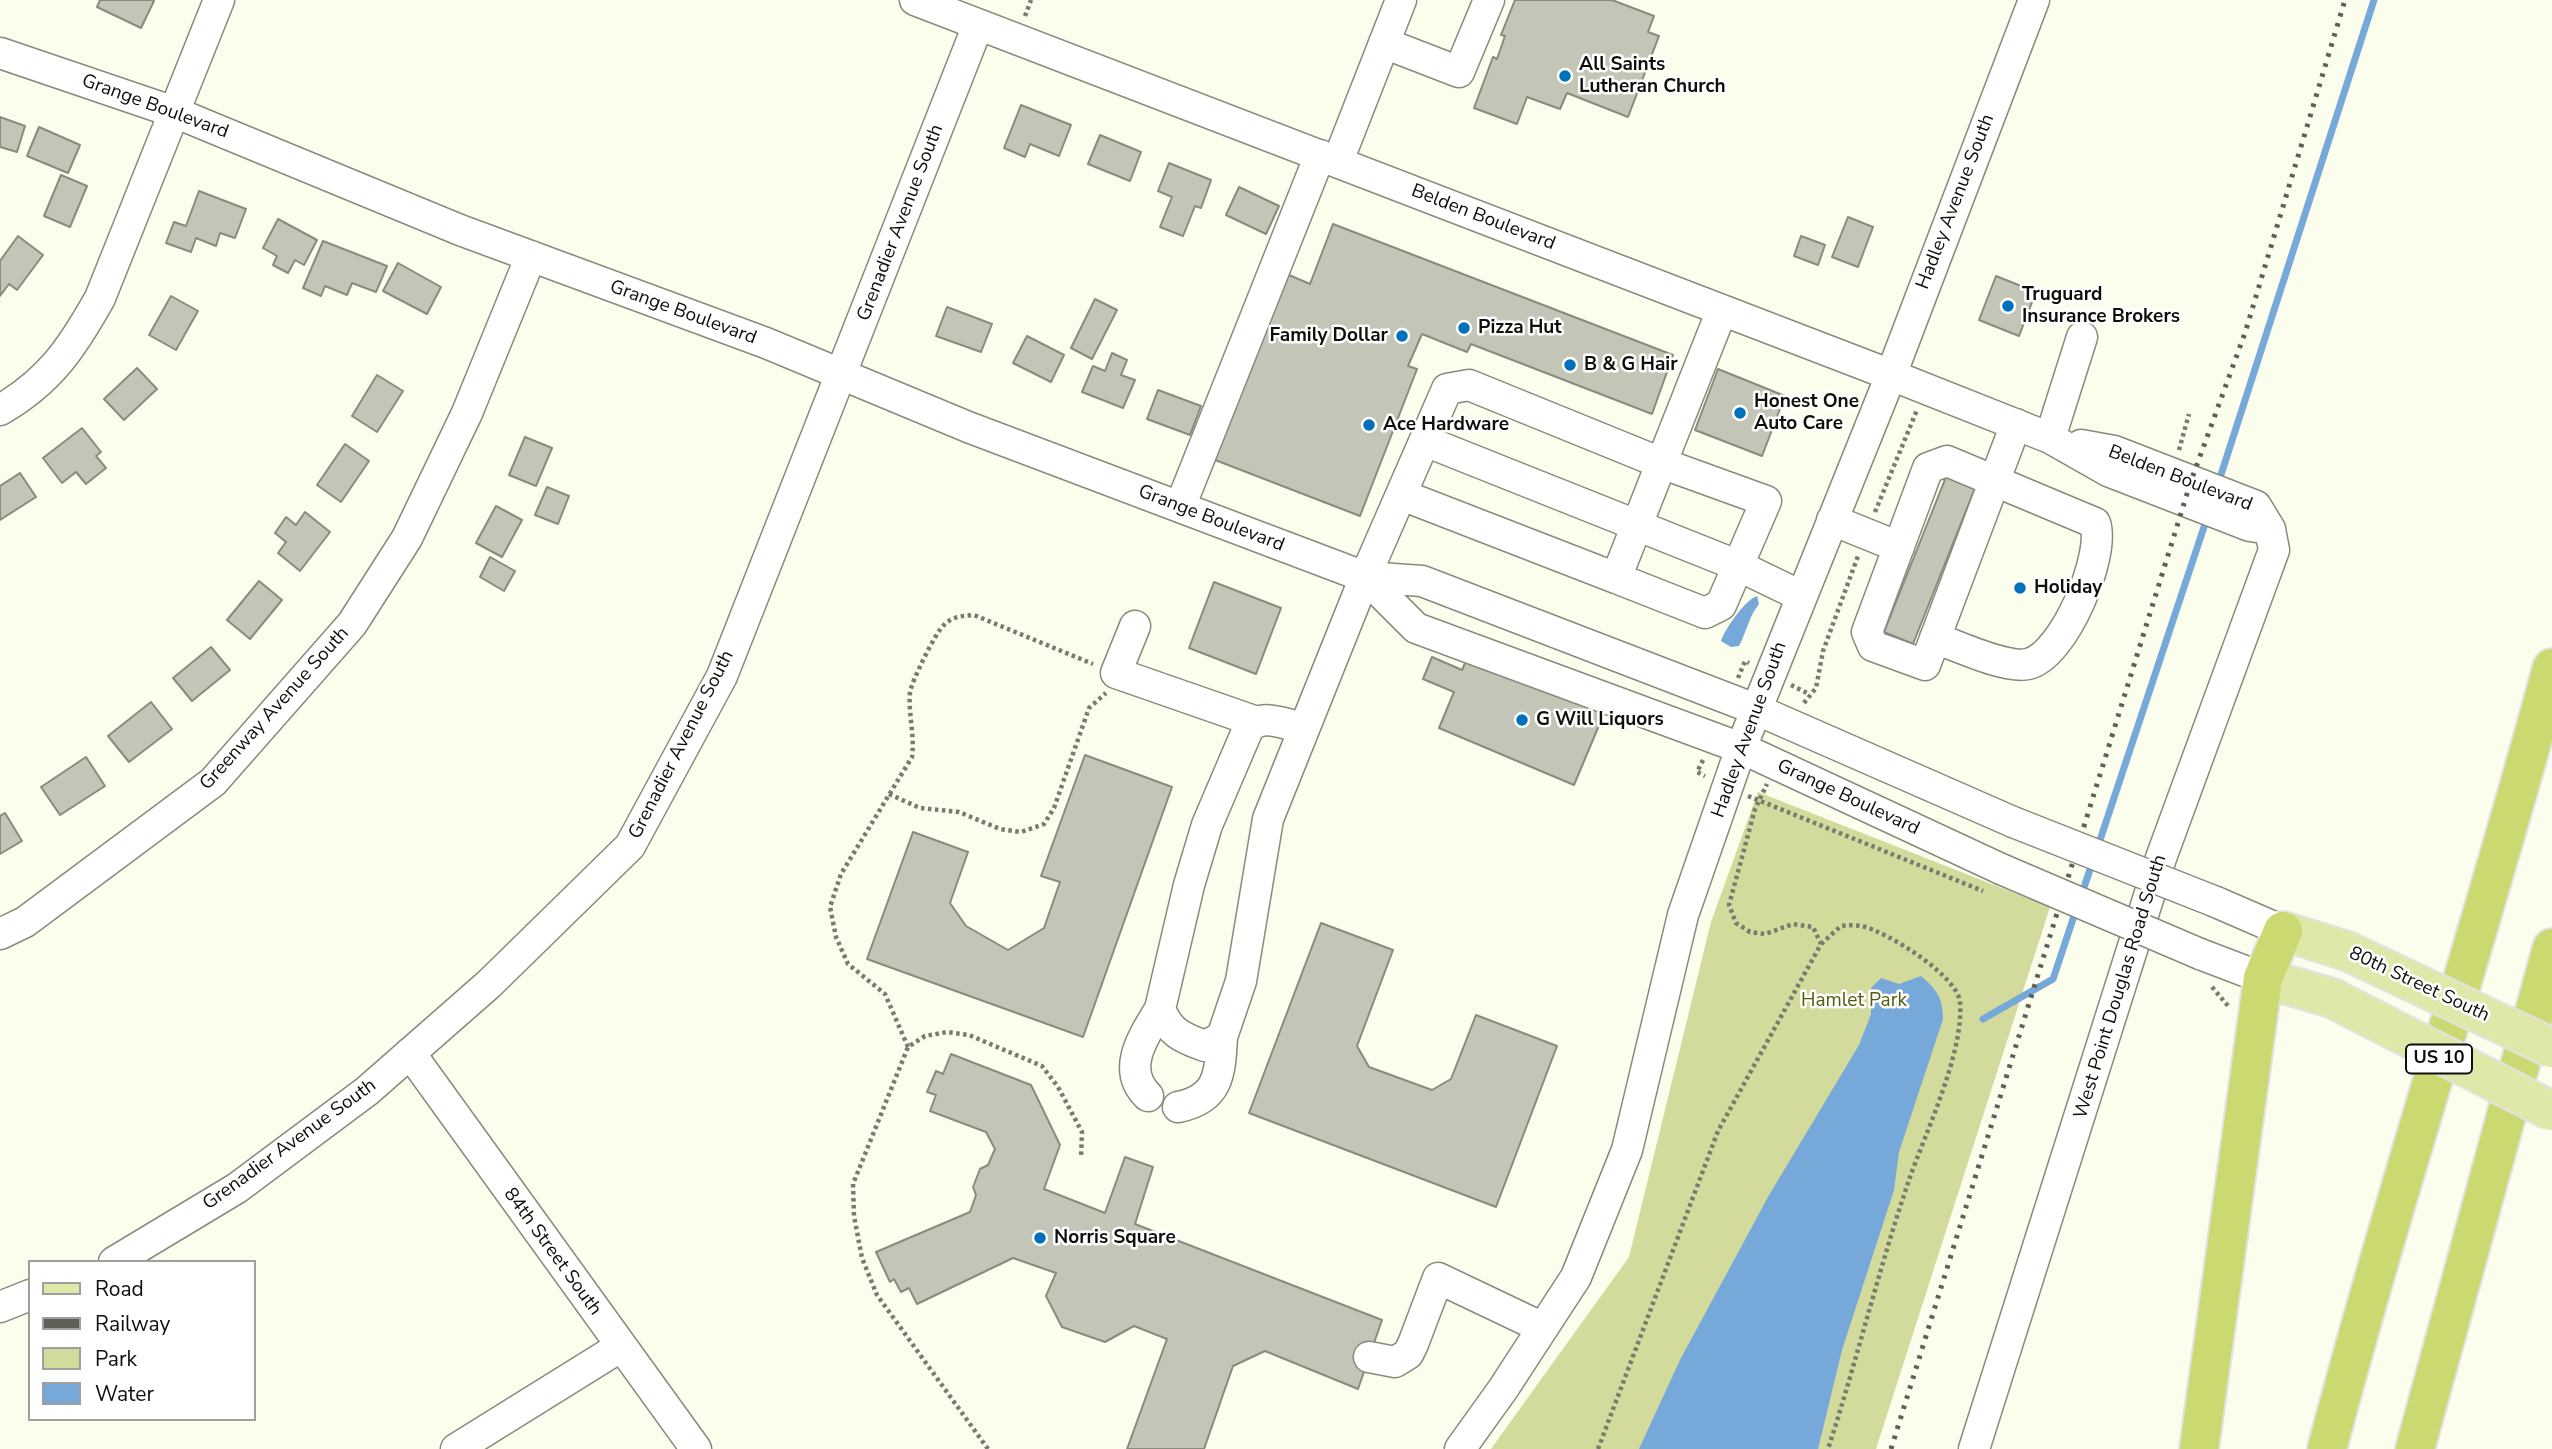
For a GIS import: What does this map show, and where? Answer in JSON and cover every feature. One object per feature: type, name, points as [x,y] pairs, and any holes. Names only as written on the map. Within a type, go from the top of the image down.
[{"type":"highway","name":"US 10","points":[[2327,1449],[2361,1318],[2518,797],[2552,668]]},
{"type":"highway","points":[[2199,1449],[2263,978],[2283,931]]},
{"type":"highway","points":[[2415,1449],[2552,948]]},
{"type":"main road","name":"80th Street South","points":[[2283,931],[2347,951],[2552,1048]]},
{"type":"main road","points":[[2263,978],[2332,999],[2552,1111]]},
{"type":"street","points":[[0,410],[47,377],[76,342],[100,298],[219,0]]},
{"type":"street","name":"Belden Boulevard","points":[[915,0],[2050,438],[2114,452],[2256,506],[2270,529]]},
{"type":"street","points":[[1180,508],[1329,158],[1384,43],[1401,0]]},
{"type":"street","points":[[1384,43],[1460,72],[1489,0]]},
{"type":"street","name":"Hadley Avenue South","points":[[1460,1449],[1576,1277],[1627,1150],[1684,915],[1741,748],[1891,375],[2034,0]]},
{"type":"street","name":"Grenadier Avenue South","points":[[117,1260],[237,1188],[367,1091],[489,984],[630,846],[722,676],[978,25]]},
{"type":"street","name":"Grange Boulevard","points":[[0,53],[174,112],[531,256],[766,344],[968,427],[1180,508],[1365,577],[1422,582],[1755,709],[2013,822],[2283,931]]},
{"type":"street","name":"Greenway Avenue South","points":[[0,934],[24,922],[213,782],[352,624],[407,538],[461,426],[531,256]]},
{"type":"street","points":[[1616,578],[1722,310]]},
{"type":"street","points":[[2050,438],[2082,337]]},
{"type":"street","points":[[1178,1107],[1197,1103],[1208,1096],[1217,1078],[1222,1037],[1241,981],[1268,819],[1302,728],[1447,389],[1469,385],[1661,463],[1766,501],[1720,605],[1705,613],[1402,495]]},
{"type":"street","points":[[1935,638],[2013,665],[2028,664],[2041,659],[2061,637],[2074,614],[2094,560],[2099,534],[2095,523],[1994,481],[1947,461],[1928,468],[1867,632],[1873,646],[1925,665],[1935,638],[1994,481],[2016,425]]},
{"type":"street","name":"Belden Boulevard","points":[[2050,438],[2108,471],[2250,526],[2270,529]]},
{"type":"street","points":[[1425,440],[1739,566],[1801,596]]},
{"type":"street","points":[[1832,520],[1899,547]]},
{"type":"street","name":"West Point Douglas Road South","points":[[1974,1449],[2161,858],[2274,550],[2270,529]]},
{"type":"street","name":"Grange Boulevard","points":[[1365,577],[1416,628],[1741,748],[2001,869],[2263,978]]},
{"type":"street","points":[[1135,626],[1116,673],[1254,720],[1262,719],[1302,728]]},
{"type":"street","points":[[1148,1096],[1140,1088],[1135,1074],[1135,1059],[1140,1042],[1160,1009],[1189,885],[1207,825],[1254,720]]},
{"type":"street","points":[[1160,1009],[1166,1025],[1179,1036],[1205,1046],[1222,1037]]},
{"type":"street","name":"84th Street South","points":[[410,1053],[696,1449]]},
{"type":"street","points":[[1369,1357],[1395,1362],[1408,1354],[1438,1278],[1543,1328]]},
{"type":"street","points":[[0,1307],[28,1296]]},
{"type":"street","points":[[456,1449],[620,1347]]},
{"type":"path","points":[[1793,726],[1809,694],[1816,688],[1823,651],[1865,534],[1924,388]]},
{"type":"path","points":[[2172,474],[2189,414]]},
{"type":"path","points":[[889,794],[920,808],[960,812],[1000,829],[1021,832],[1044,824],[1054,808],[1088,708],[1111,689],[1116,673],[974,615],[957,616],[942,625],[910,692],[915,741],[912,757],[889,794],[841,874],[830,907],[836,937],[848,964],[885,994],[908,1047]]},
{"type":"path","points":[[1776,764],[1755,809],[1729,905],[1736,923],[1750,932],[1765,934],[1793,925],[1813,926],[1821,944]]},
{"type":"path","points":[[1598,1449],[1718,1131],[1821,944],[1841,926],[1864,926],[1938,969],[1951,982],[1960,1000],[1953,1049],[1936,1109],[1909,1180],[1828,1449]]},
{"type":"path","points":[[988,1449],[877,1295],[860,1248],[853,1184],[908,1047],[925,1036],[958,1033],[969,1035],[1042,1066],[1058,1087],[1082,1132],[1081,1158]]},
{"type":"green space","name":"Hamlet Park","points":[[1758,792],[2050,907],[1876,1449],[1491,1449],[1629,1257],[1711,922]]},
{"type":"water","points":[[1757,596],[1759,604],[1739,646],[1731,647],[1721,641],[1736,615]]},
{"type":"water","points":[[1921,976],[1938,995],[1943,1019],[1899,1152],[1894,1190],[1842,1350],[1818,1449],[1639,1449],[1680,1360],[1768,1197],[1859,1045],[1871,1014],[1871,988],[1881,978],[1899,984]]},
{"type":"building","points":[[100,0],[154,1],[141,28],[97,7]]},
{"type":"building","name":"All Saints Lutheran Church","points":[[1515,0],[1612,0],[1654,16],[1648,32],[1659,36],[1628,117],[1567,93],[1560,109],[1527,97],[1517,124],[1474,108],[1493,57],[1497,59],[1505,36],[1501,35]]},
{"type":"building","points":[[1021,105],[1071,125],[1059,156],[1030,144],[1025,157],[1004,148]]},
{"type":"building","points":[[0,117],[25,126],[17,152],[0,147]]},
{"type":"building","points":[[39,127],[80,145],[68,173],[27,156]]},
{"type":"building","points":[[1100,135],[1141,152],[1130,181],[1088,164]]},
{"type":"building","points":[[1169,163],[1211,180],[1201,208],[1195,206],[1183,236],[1160,227],[1172,197],[1158,191]]},
{"type":"building","points":[[61,175],[87,186],[70,227],[44,216]]},
{"type":"building","points":[[1239,187],[1279,206],[1266,234],[1226,215]]},
{"type":"building","points":[[199,191],[246,209],[235,238],[220,233],[216,246],[196,238],[191,252],[166,243],[174,222],[186,226]]},
{"type":"building","points":[[1848,217],[1873,227],[1858,267],[1832,257]]},
{"type":"building","points":[[278,219],[317,240],[304,265],[295,260],[288,273],[273,265],[277,256],[263,248]]},
{"type":"building","points":[[1333,224],[1673,355],[1652,414],[1471,344],[1467,352],[1422,334],[1408,366],[1417,369],[1360,516],[1210,458],[1282,272],[1310,284]]},
{"type":"building","points":[[18,236],[43,255],[17,290],[9,284],[0,296],[0,261]]},
{"type":"building","points":[[1801,236],[1825,245],[1818,265],[1794,256]]},
{"type":"building","points":[[323,241],[387,266],[376,292],[352,283],[347,295],[325,286],[321,296],[303,288]]},
{"type":"building","points":[[398,263],[441,287],[427,314],[383,291]]},
{"type":"building","name":"Truguard Insurance Brokers","points":[[1996,276],[2036,292],[2019,336],[1979,320]]},
{"type":"building","points":[[171,296],[198,311],[176,350],[149,335]]},
{"type":"building","points":[[1095,299],[1117,310],[1092,359],[1071,348]]},
{"type":"building","points":[[947,307],[992,324],[981,352],[936,336]]},
{"type":"building","points":[[1027,336],[1064,355],[1051,382],[1013,363]]},
{"type":"building","points":[[1112,353],[1127,360],[1121,375],[1135,380],[1123,408],[1082,392],[1093,366],[1105,371]]},
{"type":"building","points":[[137,368],[157,389],[124,420],[104,399]]},
{"type":"building","name":"Honest One Auto Care","points":[[1718,369],[1785,396],[1762,456],[1695,430]]},
{"type":"building","points":[[377,375],[403,391],[377,432],[352,416]]},
{"type":"building","points":[[1158,390],[1201,406],[1190,435],[1147,419]]},
{"type":"building","points":[[82,428],[101,452],[96,456],[106,468],[86,484],[76,472],[62,483],[43,458]]},
{"type":"building","points":[[525,437],[552,448],[536,486],[509,475]]},
{"type":"building","points":[[345,444],[369,461],[341,502],[317,485]]},
{"type":"building","points":[[20,473],[36,497],[0,520],[0,486]]},
{"type":"building","points":[[1946,477],[1975,488],[1913,644],[1884,632]]},
{"type":"building","points":[[547,487],[569,496],[558,524],[535,515]]},
{"type":"building","points":[[496,506],[522,520],[502,557],[476,543]]},
{"type":"building","points":[[305,512],[330,532],[300,571],[278,553],[286,542],[275,533],[286,517],[296,525]]},
{"type":"building","points":[[490,557],[515,571],[504,591],[480,577]]},
{"type":"building","points":[[259,581],[282,600],[250,639],[227,620]]},
{"type":"building","points":[[1214,582],[1281,608],[1256,674],[1189,648]]},
{"type":"building","points":[[211,647],[230,670],[192,701],[173,678]]},
{"type":"building","name":"G Will Liquors","points":[[1469,654],[1605,711],[1574,785],[1439,728],[1454,692],[1423,679],[1432,657],[1462,670]]},
{"type":"building","points":[[151,702],[172,729],[129,762],[108,736]]},
{"type":"building","points":[[1085,755],[1172,787],[1083,1037],[867,959],[913,832],[968,852],[950,903],[966,926],[1008,950],[1044,928],[1060,882],[1041,876]]},
{"type":"building","points":[[86,757],[105,786],[60,815],[41,787]]},
{"type":"building","points":[[5,813],[22,841],[0,854],[0,816]]},
{"type":"building","points":[[1321,923],[1393,950],[1357,1046],[1369,1067],[1432,1090],[1451,1079],[1476,1015],[1557,1046],[1496,1207],[1249,1113]]},
{"type":"building","name":"Norris Square","points":[[951,1054],[1031,1085],[1060,1145],[1044,1189],[1105,1213],[1125,1157],[1153,1167],[1135,1224],[1382,1320],[1358,1389],[1265,1351],[1233,1366],[1204,1449],[1127,1449],[1167,1339],[1134,1326],[1105,1342],[1062,1327],[1046,1296],[1056,1273],[1013,1258],[917,1304],[909,1288],[901,1292],[894,1279],[890,1282],[876,1252],[970,1212],[976,1195],[973,1187],[980,1169],[988,1165],[995,1149],[986,1132],[930,1111],[936,1095],[927,1092],[936,1071],[943,1074]]},
{"type":"waterway","points":[[2218,484],[2374,0]]},
{"type":"waterway","points":[[2098,846],[2208,515]]},
{"type":"waterway","points":[[2081,896],[2093,861]]},
{"type":"waterway","points":[[1983,1019],[2053,979],[2077,907]]},
{"type":"railway","points":[[1891,1449],[2191,481],[2245,333],[2345,0]]},
{"type":"place","name":"All Saints Lutheran Church","points":[[1565,76]]},
{"type":"place","name":"Truguard Insurance Brokers","points":[[2008,306]]},
{"type":"place","name":"Pizza Hut","points":[[1464,328]]},
{"type":"place","name":"Family Dollar","points":[[1402,336]]},
{"type":"place","name":"B & G Hair","points":[[1570,365]]},
{"type":"place","name":"Honest One Auto Care","points":[[1740,413]]},
{"type":"place","name":"Ace Hardware","points":[[1369,425]]},
{"type":"place","name":"Holiday","points":[[2020,588]]},
{"type":"place","name":"G Will Liquors","points":[[1522,720]]},
{"type":"place","name":"Norris Square","points":[[1040,1238]]}]
